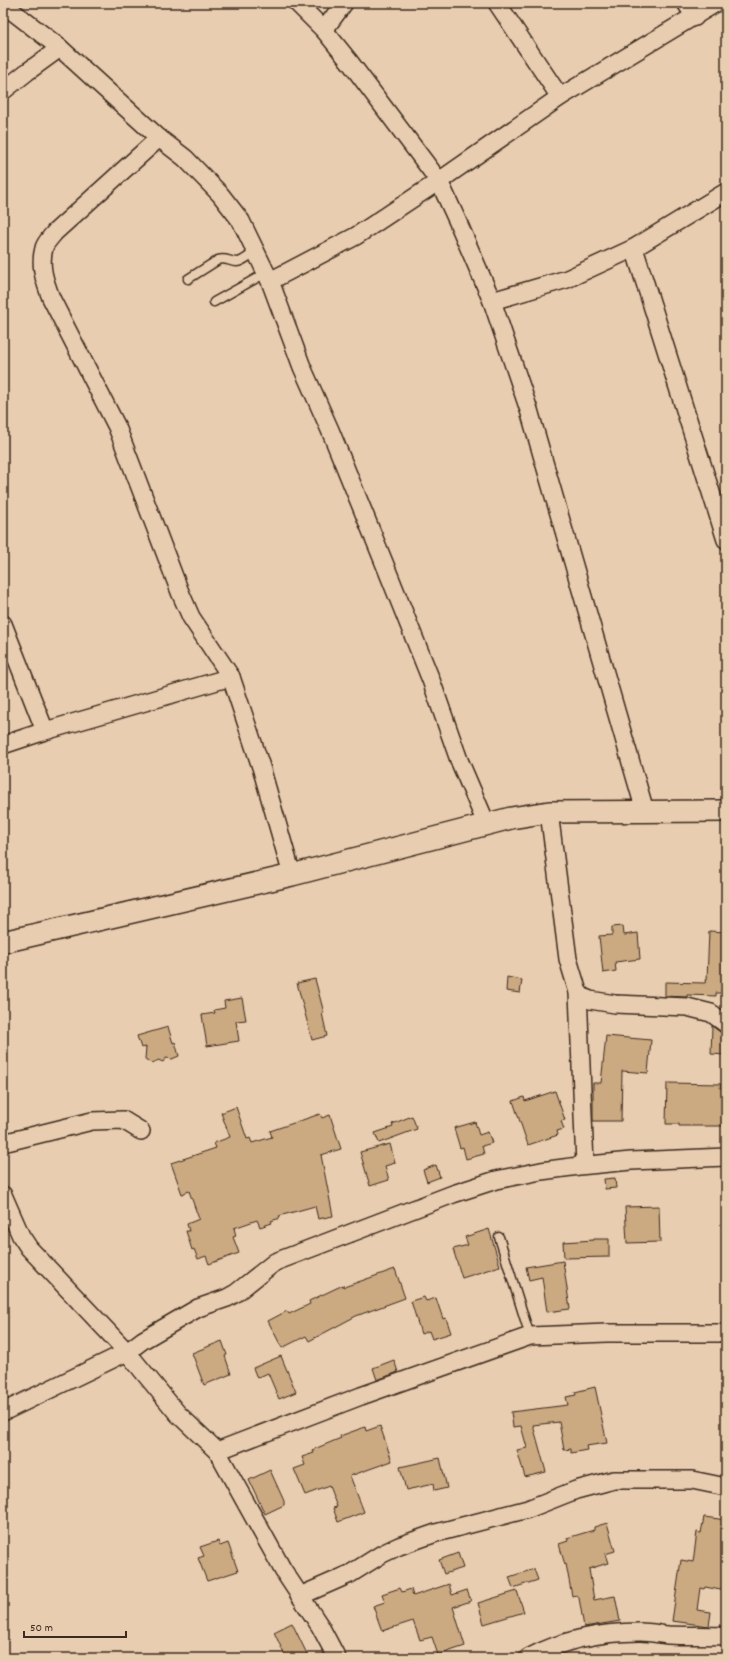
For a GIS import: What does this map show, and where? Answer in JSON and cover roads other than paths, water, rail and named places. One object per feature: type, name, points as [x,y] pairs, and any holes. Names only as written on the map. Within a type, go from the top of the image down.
[{"type":"street","points":[[297,3],[324,30],[349,61],[439,181],[492,301],[529,410],[645,811]]},
{"type":"street","points":[[324,30],[344,3]]},
{"type":"street","points":[[497,3],[560,97]]},
{"type":"street","points":[[268,277],[356,236],[690,10],[716,3]]},
{"type":"street","points":[[3,4],[60,48],[159,138],[185,158],[220,194],[240,221],[268,277],[302,367],[384,560],[431,680],[459,760],[486,823]]},
{"type":"street","points":[[3,91],[26,72],[60,48]]},
{"type":"street","points":[[159,138],[55,232],[44,247],[42,264],[44,280],[116,427],[177,584],[189,610],[200,631],[231,677],[261,767],[292,875]]},
{"type":"street","points":[[492,301],[567,279],[634,248],[726,192]]},
{"type":"street","points":[[634,248],[726,540]]},
{"type":"street","points":[[3,624],[45,731]]},
{"type":"street","points":[[3,745],[45,731],[231,677]]},
{"type":"street","points":[[3,942],[292,875],[486,823],[531,814],[549,812],[726,810]]},
{"type":"street","points":[[549,812],[568,959],[578,992],[585,1165]]},
{"type":"street","points":[[578,992],[583,997],[590,1000],[615,1004],[687,1007],[711,1013],[726,1024]]},
{"type":"street","points":[[3,1143],[92,1121],[123,1120],[140,1131]]},
{"type":"street","points":[[3,1412],[127,1352],[143,1340],[198,1308],[227,1298],[275,1262],[453,1194],[496,1180],[541,1171],[585,1165],[631,1161],[726,1157]]},
{"type":"street","points":[[3,1195],[21,1236],[29,1248],[127,1352],[178,1414],[217,1451],[283,1570],[320,1626],[337,1658]]},
{"type":"street","points":[[217,1451],[361,1396],[530,1336],[607,1333],[726,1333]]},
{"type":"street","points":[[300,1596],[350,1574],[398,1546],[436,1533],[528,1509],[576,1490],[614,1480],[692,1480],[726,1487]]},
{"type":"street","points":[[528,1658],[550,1648],[584,1638],[611,1633],[642,1632],[668,1635],[726,1636]]},
{"type":"lane","points":[[188,279],[218,260],[223,258],[236,262],[256,251]]},
{"type":"lane","points":[[214,302],[268,277]]},
{"type":"lane","points":[[499,1238],[530,1336]]}]
